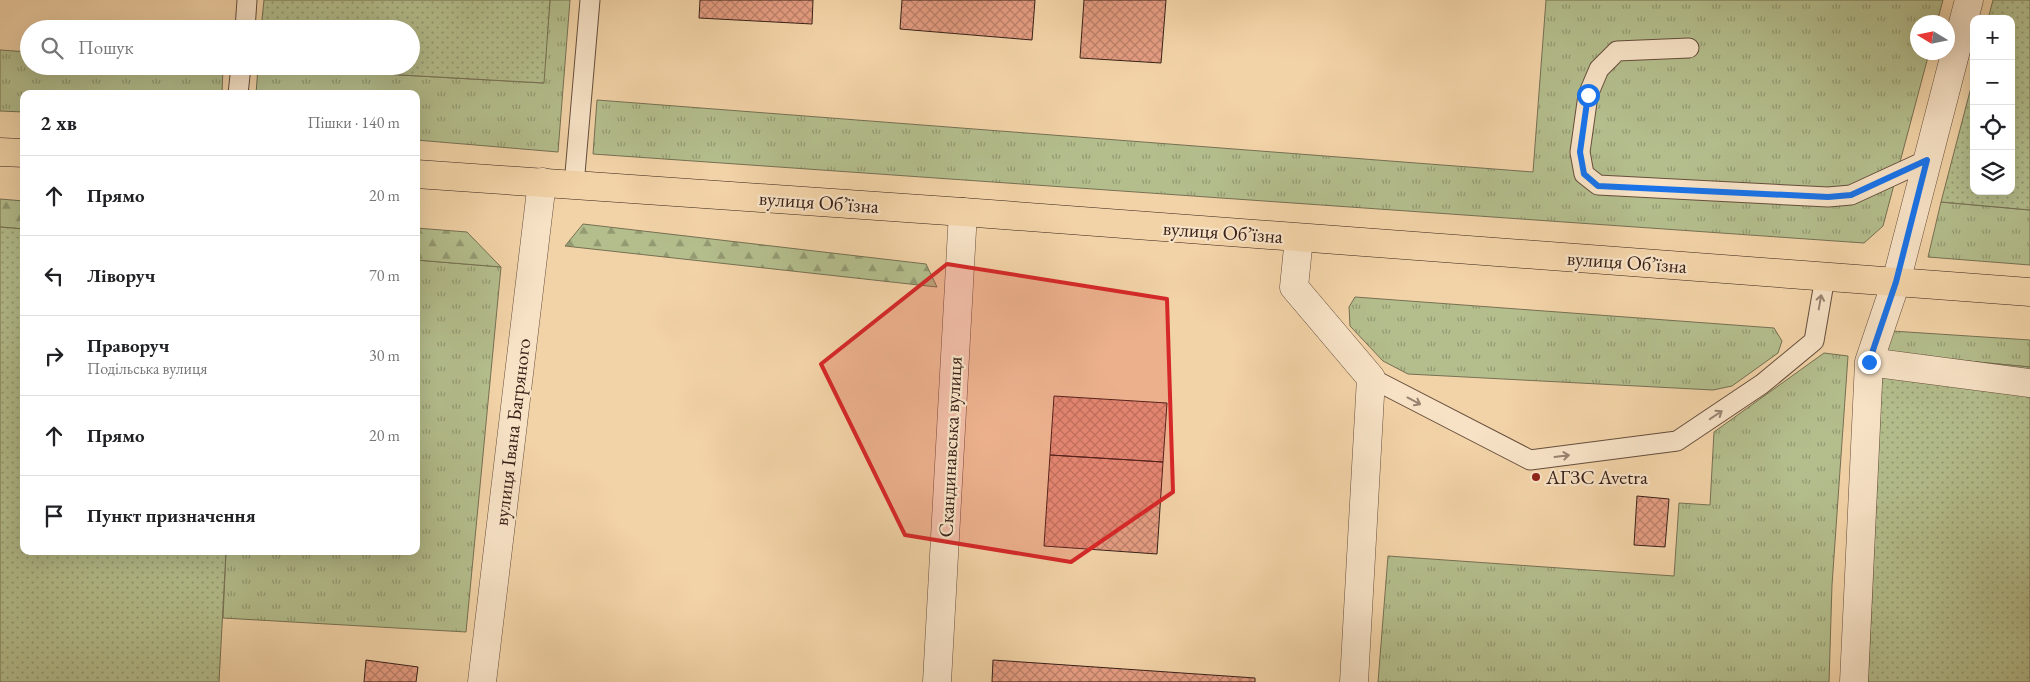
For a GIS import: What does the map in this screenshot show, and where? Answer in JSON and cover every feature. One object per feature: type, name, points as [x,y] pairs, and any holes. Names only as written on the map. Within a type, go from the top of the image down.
[{"type":"highway","points":[[0,152],[20,153]]},
{"type":"highway","name":"вулиця Об’їзна","points":[[420,174],[963,212],[2030,292]]},
{"type":"street","points":[[1854,682],[1869,362],[1896,282],[1969,0]]},
{"type":"street","name":"вулиця Івана Багряного","points":[[482,682],[542,182]]},
{"type":"street","name":"Скандинавська вулиця","points":[[937,682],[963,212]]},
{"type":"street","points":[[1299,238],[1294,287],[1371,378],[1354,682]]},
{"type":"street","points":[[1869,362],[2030,383]]},
{"type":"lane","points":[[246,20],[247,0]]},
{"type":"lane","points":[[574,185],[590,0]]},
{"type":"lane","points":[[1689,48],[1617,51],[1599,69],[1588,95],[1580,152],[1584,174],[1598,186],[1828,197],[1851,195],[1927,160]]},
{"type":"lane","points":[[238,90],[240,75]]},
{"type":"lane","points":[[1371,378],[1530,460],[1677,441],[1762,384],[1814,341],[1824,277]]},
{"type":"highlighted area","points":[[947,264],[1167,299],[1173,492],[1071,562],[905,535],[821,364]]},
{"type":"green space","points":[[264,0],[550,0],[544,83],[401,75],[420,75],[420,20],[262,20]]},
{"type":"green space","points":[[550,0],[570,0],[558,152],[420,140],[420,90],[256,90],[257,75],[400,75],[543,83]]},
{"type":"green space","points":[[1546,0],[1943,0],[1939,15],[1910,15],[1910,60],[1927,60],[1883,226],[1864,243],[593,154],[597,100],[1533,172]]},
{"type":"green space","points":[[1993,0],[2030,0],[2030,210],[1941,202],[1970,91],[1970,195],[2015,195],[2015,15],[1989,15]]},
{"type":"green space","points":[[0,50],[20,51],[20,75],[223,75],[222,90],[20,90],[20,112],[0,111]]},
{"type":"green space","points":[[0,199],[20,201],[20,229],[0,227]]},
{"type":"green space","points":[[1941,202],[2030,210],[2030,265],[1928,257]]},
{"type":"green space","points":[[583,224],[926,264],[937,287],[565,246]]},
{"type":"green space","points":[[0,227],[20,229],[20,555],[226,555],[219,682],[0,682]]},
{"type":"green space","points":[[420,228],[467,232],[501,267],[420,260]]},
{"type":"green space","points":[[420,260],[501,267],[466,632],[223,618],[226,555],[420,555]]},
{"type":"green space","points":[[1355,297],[1774,328],[1782,341],[1778,353],[1732,386],[1713,390],[1408,374],[1383,361],[1350,326],[1349,307]]},
{"type":"green space","points":[[1892,331],[2030,340],[2030,367],[1883,353]]},
{"type":"green space","points":[[1824,353],[1848,356],[1832,585],[1829,682],[1378,682],[1388,556],[1674,576],[1679,503],[1710,505],[1714,432]]},
{"type":"green space","points":[[1883,353],[2030,367],[2030,682],[1868,682]]},
{"type":"building","points":[[700,0],[813,0],[812,24],[699,18]]},
{"type":"building","points":[[902,0],[1035,0],[1032,40],[900,29]]},
{"type":"building","points":[[1084,0],[1166,0],[1161,63],[1080,58]]},
{"type":"building","points":[[1054,396],[1167,403],[1163,462],[1050,455]]},
{"type":"building","points":[[1050,455],[1163,462],[1157,554],[1044,546]]},
{"type":"building","points":[[1637,496],[1669,499],[1665,547],[1634,545]]},
{"type":"building","points":[[366,660],[418,667],[416,682],[364,682]]},
{"type":"building","points":[[993,660],[1255,678],[1255,682],[992,682]]},
{"type":"place","name":"АГЗС Avetra","points":[[1536,477]]},
{"type":"route","points":[[1588,95],[1580,152],[1584,174],[1598,186],[1828,197],[1851,195],[1927,160],[1896,282],[1869,362]]}]
